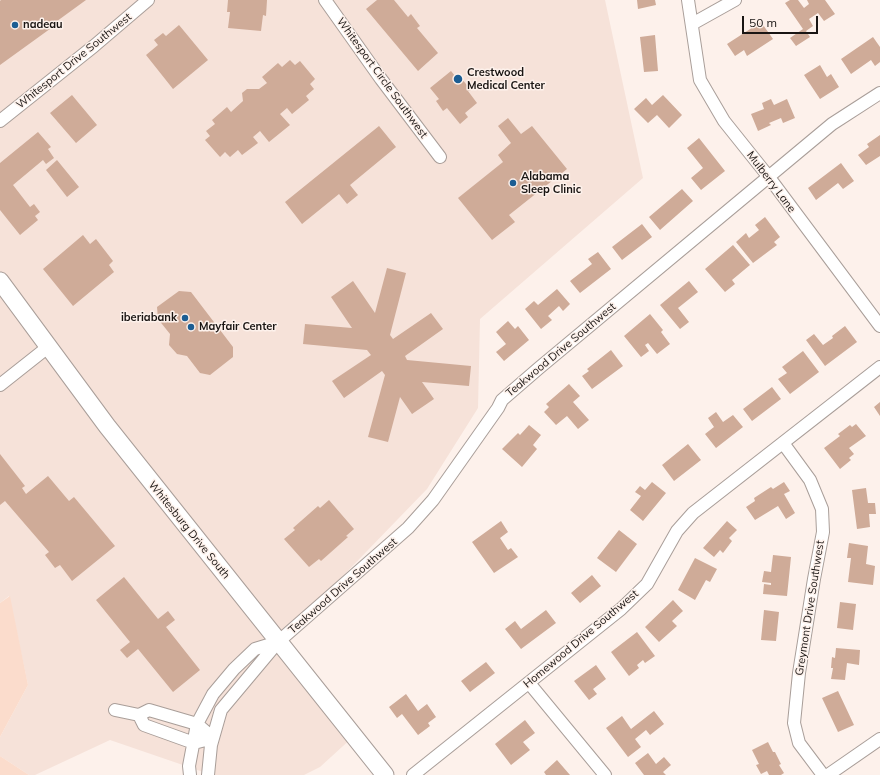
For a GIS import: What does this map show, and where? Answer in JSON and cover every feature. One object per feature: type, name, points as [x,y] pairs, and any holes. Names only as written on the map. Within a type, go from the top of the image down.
[{"type":"main road","name":"Whitesburg Drive South","points":[[0,281],[107,426],[385,775]]},
{"type":"street","name":"Whitesport Drive Southwest","points":[[0,121],[94,46],[148,0]]},
{"type":"street","name":"Whitesport Circle Southwest","points":[[325,0],[381,79],[440,156]]},
{"type":"street","name":"Mulberry Lane","points":[[688,0],[700,80],[724,121],[768,176],[880,326]]},
{"type":"street","points":[[692,24],[735,0]]},
{"type":"street","name":"Teakwood Drive Southwest","points":[[208,775],[211,745],[221,710],[278,642],[408,528],[433,500],[498,408],[502,400],[832,124],[880,93]]},
{"type":"street","points":[[0,385],[48,347]]},
{"type":"street","name":"Homewood Drive Southwest","points":[[413,775],[621,609],[647,584],[676,531],[693,513],[880,367]]},
{"type":"street","name":"Greymont Drive Southwest","points":[[783,443],[810,480],[822,509],[823,532],[799,673],[794,723],[799,743],[823,775]]},
{"type":"street","points":[[190,775],[189,766],[197,724],[213,694],[234,669],[254,649],[278,642]]},
{"type":"street","points":[[529,683],[605,775]]},
{"type":"street","points":[[116,710],[139,715],[149,710],[197,724],[213,738]]},
{"type":"street","points":[[139,715],[144,725],[194,743],[213,738]]},
{"type":"street","points":[[828,775],[880,739]]},
{"type":"shaded area","points":[[0,0],[605,0],[643,178],[480,319],[478,408],[427,489],[279,642],[354,736],[320,767],[304,775],[212,775],[110,740],[35,775],[29,775],[0,756],[0,737],[28,685],[9,596],[0,603]]},
{"type":"shaded area","points":[[10,596],[28,685],[0,737],[0,603]]},
{"type":"shaded area","points":[[0,756],[29,775],[0,775]]},
{"type":"building","points":[[1,0],[86,0],[53,24],[54,26],[0,65]]},
{"type":"building","points":[[228,0],[267,0],[266,16],[263,15],[261,31],[228,28],[230,12],[227,12]]},
{"type":"building","points":[[377,0],[394,0],[408,17],[411,14],[420,26],[417,28],[438,53],[418,71],[366,9]]},
{"type":"building","points":[[637,0],[655,0],[656,5],[638,9]]},
{"type":"building","points":[[790,0],[798,0],[804,8],[809,4],[807,0],[825,0],[835,14],[824,21],[818,13],[809,19],[813,26],[806,31],[810,37],[796,46],[790,38],[803,29],[785,3]]},
{"type":"building","points":[[761,22],[773,39],[747,56],[744,50],[735,56],[727,44]]},
{"type":"building","points":[[179,25],[208,60],[173,89],[146,55],[158,45],[154,40],[163,33],[166,36]]},
{"type":"building","points":[[655,35],[658,71],[644,72],[640,37]]},
{"type":"building","points":[[873,37],[880,47],[880,62],[875,66],[871,60],[851,74],[841,59]]},
{"type":"building","points":[[290,60],[295,65],[300,61],[315,79],[310,84],[314,89],[306,96],[309,100],[292,114],[287,108],[280,114],[290,125],[269,142],[260,131],[253,137],[258,143],[242,155],[238,150],[230,157],[225,152],[220,157],[205,140],[210,136],[206,131],[215,124],[212,120],[227,107],[231,112],[243,101],[242,93],[247,89],[259,89],[267,83],[262,77],[278,63],[282,67]]},
{"type":"building","points":[[820,65],[827,77],[831,74],[839,87],[820,99],[804,75]]},
{"type":"building","points":[[451,71],[459,81],[461,78],[471,90],[468,91],[477,103],[465,113],[468,117],[460,124],[447,108],[443,111],[436,101],[439,99],[430,88]]},
{"type":"building","points":[[72,95],[97,125],[76,143],[50,113]]},
{"type":"building","points":[[663,95],[682,115],[669,128],[657,115],[648,123],[634,109],[646,98],[652,105]]},
{"type":"building","points":[[771,99],[774,105],[787,99],[795,118],[783,123],[781,118],[769,123],[771,125],[758,131],[751,114],[764,109],[762,103]]},
{"type":"building","name":"Alabama Sleep Clinic","points":[[508,118],[521,134],[532,126],[567,169],[509,215],[515,222],[492,240],[458,198],[503,162],[498,155],[511,143],[498,126]]},
{"type":"building","points":[[379,126],[396,147],[350,185],[358,195],[347,204],[339,194],[302,224],[285,202]]},
{"type":"building","points":[[38,132],[51,147],[48,149],[54,158],[46,164],[43,160],[13,185],[30,207],[34,204],[40,212],[35,216],[38,220],[20,235],[0,210],[0,163]]},
{"type":"building","points":[[880,135],[880,156],[866,165],[858,155],[869,147],[867,144]]},
{"type":"building","points":[[699,138],[725,171],[701,190],[691,178],[703,168],[687,148]]},
{"type":"building","points":[[57,160],[79,187],[67,197],[46,170]]},
{"type":"building","points":[[841,163],[854,181],[843,189],[838,183],[816,200],[808,188]]},
{"type":"building","points":[[682,189],[693,201],[660,230],[649,217]]},
{"type":"building","points":[[765,217],[780,237],[774,242],[777,245],[753,263],[736,242],[746,233],[749,238],[759,230],[755,225]]},
{"type":"building","points":[[642,224],[652,237],[622,260],[612,247]]},
{"type":"building","points":[[83,235],[90,244],[96,239],[113,261],[109,265],[114,272],[73,306],[43,269]]},
{"type":"building","points":[[733,245],[750,265],[732,280],[735,284],[725,292],[705,269]]},
{"type":"building","points":[[598,252],[611,269],[580,293],[570,281],[592,264],[588,259]]},
{"type":"building","points":[[387,268],[406,273],[390,335],[393,339],[431,313],[443,329],[405,356],[407,360],[471,366],[469,386],[422,382],[434,399],[412,414],[400,397],[388,442],[368,437],[385,375],[382,371],[344,398],[332,381],[371,355],[367,350],[303,344],[305,324],[352,328],[331,297],[353,281],[375,313]]},
{"type":"building","points":[[689,281],[698,292],[678,308],[689,322],[680,329],[660,305]]},
{"type":"building","points":[[557,289],[570,304],[563,311],[559,306],[548,316],[552,320],[541,329],[525,309],[534,301],[538,305]]},
{"type":"building","name":"Mayfair Center","points":[[179,291],[191,292],[233,347],[233,357],[210,375],[200,373],[187,356],[177,354],[169,345],[170,334],[158,319],[157,307]]},
{"type":"building","points":[[650,314],[663,330],[661,332],[670,344],[657,354],[648,343],[645,345],[649,351],[641,357],[624,336]]},
{"type":"building","points":[[508,321],[515,329],[518,326],[529,340],[504,361],[496,352],[506,344],[496,332]]},
{"type":"building","points":[[845,326],[857,342],[825,366],[806,340],[814,334],[823,345],[833,338],[832,336]]},
{"type":"building","points":[[611,350],[623,366],[592,389],[582,376],[589,371],[587,369]]},
{"type":"building","points":[[803,351],[819,372],[790,394],[778,379],[787,373],[782,367]]},
{"type":"building","points":[[569,384],[580,396],[573,402],[589,420],[578,429],[567,416],[556,425],[544,412],[549,407],[546,404]]},
{"type":"building","points":[[772,387],[781,399],[752,421],[743,409]]},
{"type":"building","points":[[880,402],[880,416],[874,407]]},
{"type":"building","points":[[716,412],[723,422],[733,415],[743,427],[716,448],[705,434],[714,427],[708,418]]},
{"type":"building","points":[[856,424],[866,436],[849,448],[854,454],[849,458],[851,460],[840,469],[824,448],[840,436],[838,434],[850,425],[852,427]]},
{"type":"building","points":[[529,425],[541,435],[533,445],[537,449],[522,467],[502,449],[518,433],[520,435]]},
{"type":"building","points":[[688,444],[701,460],[674,481],[662,465]]},
{"type":"building","points":[[0,454],[25,486],[22,488],[26,494],[48,476],[69,501],[74,497],[115,546],[72,581],[60,565],[55,568],[45,555],[49,552],[5,501],[0,505]]},
{"type":"building","points":[[652,482],[666,493],[643,521],[630,510],[641,496],[635,492],[640,486],[645,490]]},
{"type":"building","points":[[784,482],[790,491],[784,494],[795,513],[786,519],[778,506],[755,520],[746,507],[755,501],[754,498],[771,487],[773,489]]},
{"type":"building","points":[[866,488],[868,503],[875,503],[876,514],[869,514],[870,527],[857,529],[852,490]]},
{"type":"building","points":[[329,500],[354,529],[346,536],[348,537],[321,561],[319,559],[309,567],[284,539],[295,530],[293,528],[318,506],[320,508]]},
{"type":"building","points":[[501,521],[508,532],[500,538],[508,550],[511,548],[518,557],[494,573],[472,542]]},
{"type":"building","points":[[727,521],[737,530],[729,538],[732,541],[723,553],[720,550],[714,557],[703,548]]},
{"type":"building","points":[[619,530],[637,544],[616,572],[597,558]]},
{"type":"building","points":[[849,543],[868,546],[866,564],[875,566],[873,585],[848,582],[851,558],[847,558]]},
{"type":"building","points":[[773,555],[791,557],[787,596],[763,594],[764,584],[771,585],[771,583],[762,582],[764,571],[771,572]]},
{"type":"building","points":[[695,558],[717,569],[710,582],[706,580],[695,600],[678,590]]},
{"type":"building","points":[[592,575],[601,586],[580,603],[571,593]]},
{"type":"building","points":[[124,577],[158,619],[168,611],[175,620],[166,627],[200,670],[173,692],[138,649],[127,658],[120,650],[130,642],[96,600]]},
{"type":"building","points":[[673,600],[683,611],[672,621],[677,626],[659,642],[645,627]]},
{"type":"building","points":[[840,602],[856,604],[853,630],[837,628]]},
{"type":"building","points":[[546,610],[556,623],[521,649],[505,629],[515,621],[521,629]]},
{"type":"building","points":[[764,610],[779,612],[776,641],[761,640]]},
{"type":"building","points":[[637,632],[655,656],[645,663],[643,660],[637,665],[639,668],[629,676],[611,652]]},
{"type":"building","points":[[836,648],[860,650],[859,665],[847,663],[845,680],[831,679],[833,668],[831,668],[832,657],[835,658]]},
{"type":"building","points":[[486,662],[495,673],[470,692],[461,681]]},
{"type":"building","points":[[596,665],[606,679],[593,689],[597,694],[589,700],[574,681]]},
{"type":"building","points":[[838,691],[854,725],[838,732],[822,698]]},
{"type":"building","points":[[406,694],[418,711],[427,704],[436,717],[428,723],[430,726],[418,735],[402,714],[397,718],[389,707]]},
{"type":"building","points":[[654,711],[664,724],[650,735],[646,730],[635,739],[641,747],[628,757],[606,728],[622,716],[631,729]]},
{"type":"building","points":[[525,720],[535,733],[523,742],[530,750],[511,765],[495,744]]},
{"type":"building","points":[[768,742],[781,764],[779,765],[784,773],[781,775],[769,775],[767,771],[761,774],[756,765],[759,764],[752,750]]},
{"type":"building","points":[[648,753],[656,764],[664,757],[671,765],[663,772],[666,775],[644,775],[635,763]]},
{"type":"building","points":[[557,760],[570,775],[546,775],[544,772]]},
{"type":"place","name":"nadeau","points":[[15,25]]},
{"type":"place","name":"Crestwood Medical Center","points":[[458,79]]},
{"type":"place","name":"Alabama Sleep Clinic","points":[[513,183]]},
{"type":"place","name":"iberiabank","points":[[185,318]]},
{"type":"place","name":"Mayfair Center","points":[[191,327]]}]
